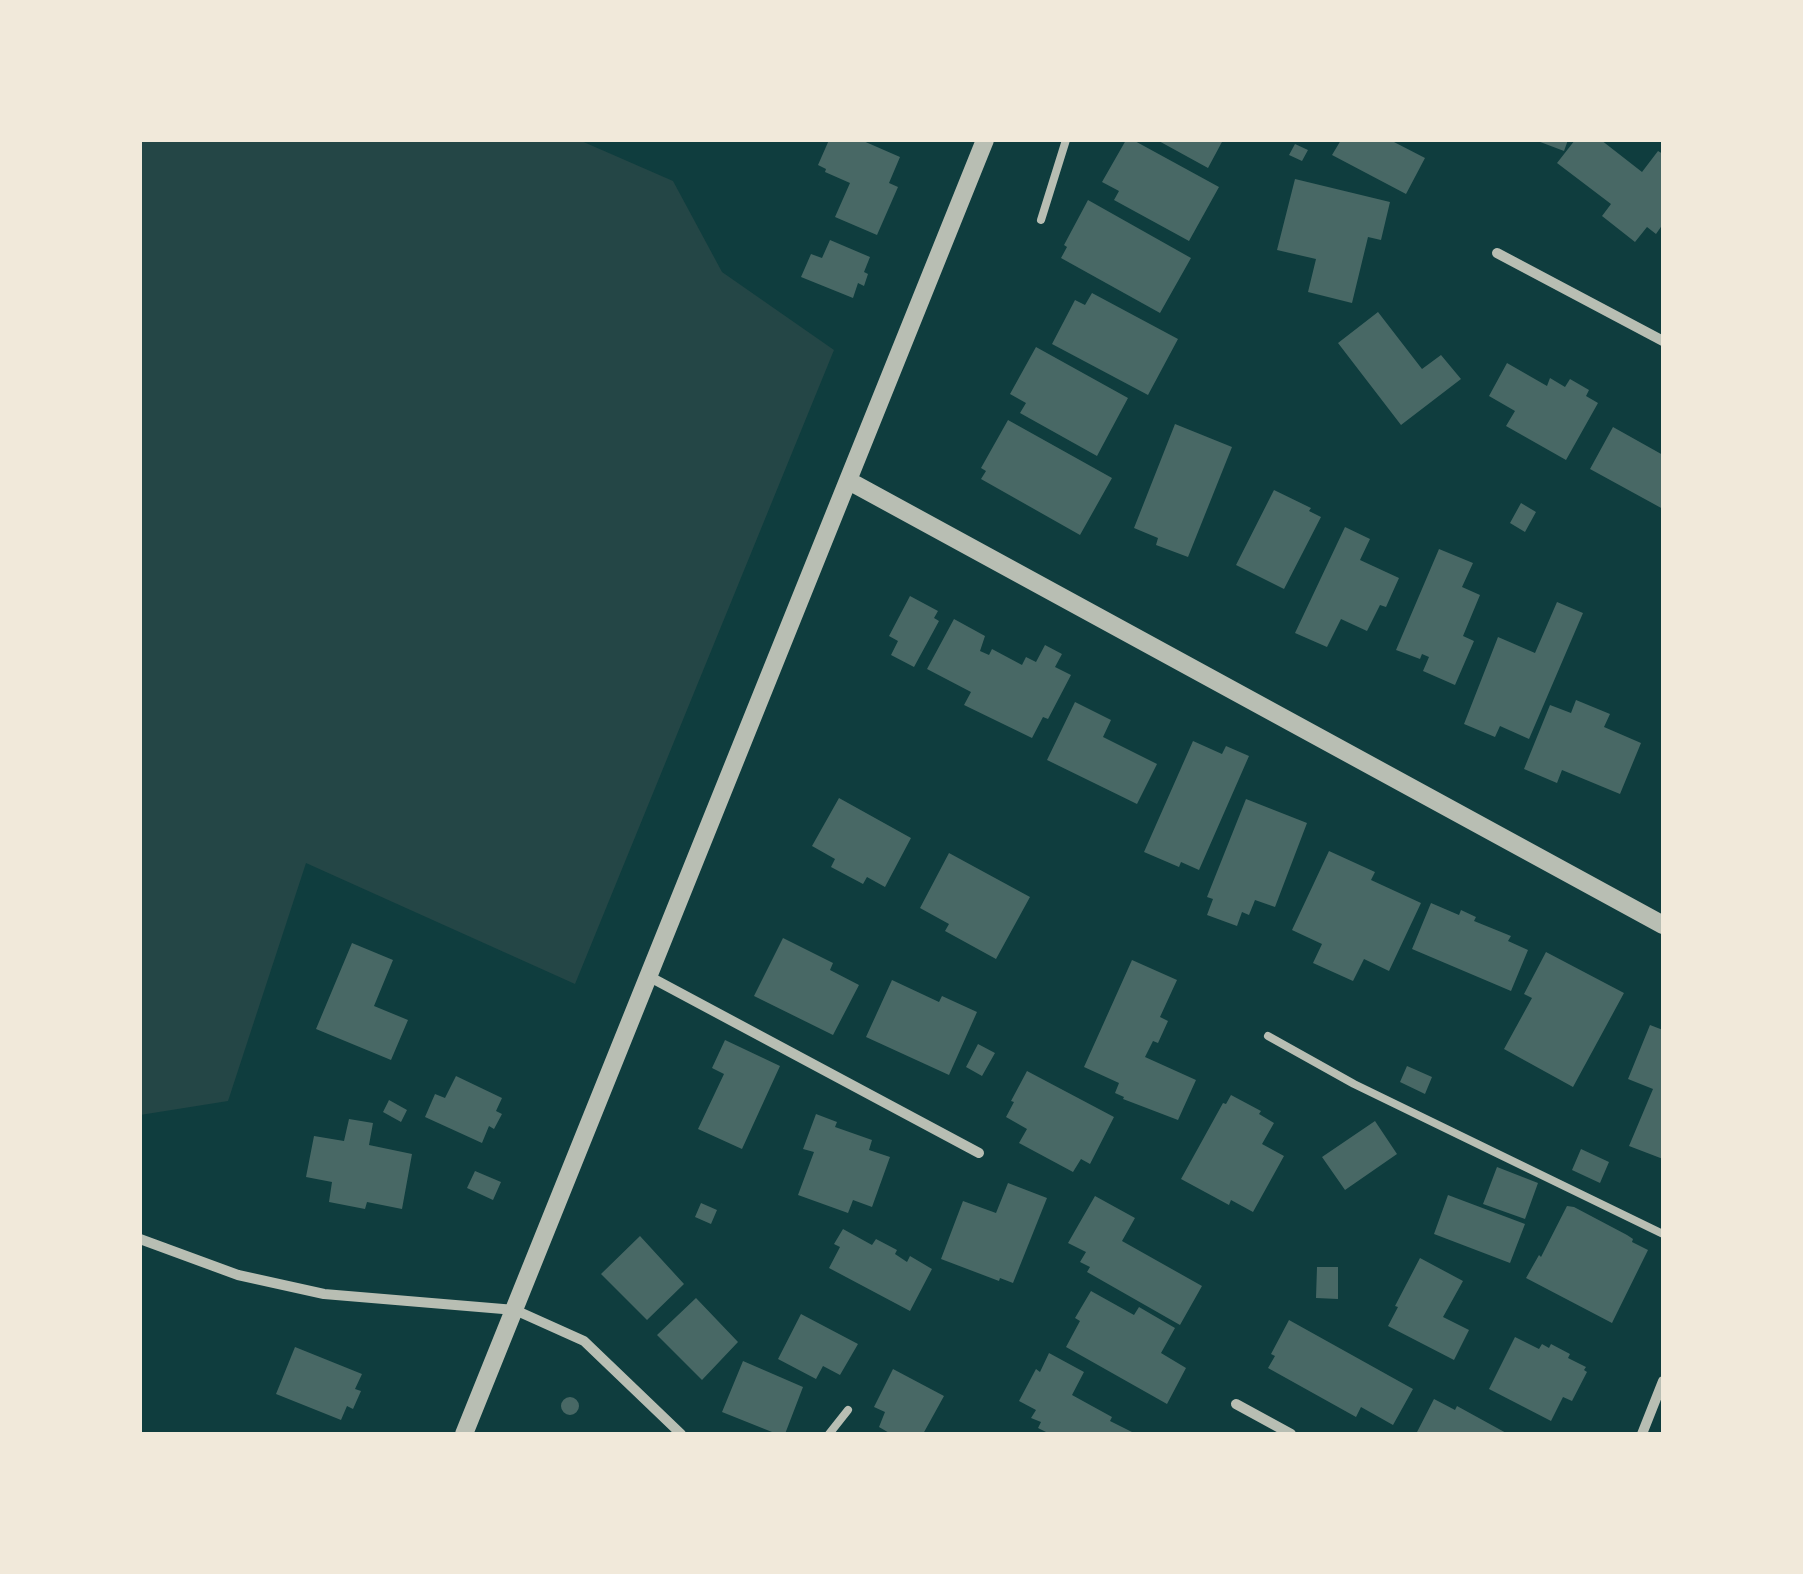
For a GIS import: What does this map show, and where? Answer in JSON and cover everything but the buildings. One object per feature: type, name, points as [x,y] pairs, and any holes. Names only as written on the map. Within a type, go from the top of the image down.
[{"type":"street","points":[[464,1434],[848,482],[980,142]]},
{"type":"street","points":[[1498,254],[1663,341]]},
{"type":"street","points":[[848,482],[1663,925]]},
{"type":"street","points":[[650,977],[979,1153]]},
{"type":"street","points":[[140,1239],[238,1275],[324,1294],[515,1310],[584,1341],[682,1434]]},
{"type":"street","points":[[1642,1434],[1663,1381]]},
{"type":"street","points":[[1236,1404],[1291,1434]]},
{"type":"lane","points":[[1041,220],[1066,140]]},
{"type":"lane","points":[[1268,1036],[1354,1084],[1663,1234]]},
{"type":"lane","points":[[829,1434],[848,1410]]},
{"type":"shaded area","points":[[140,140],[579,140],[673,181],[722,272],[834,350],[575,984],[306,863],[228,1101],[140,1115]]}]
